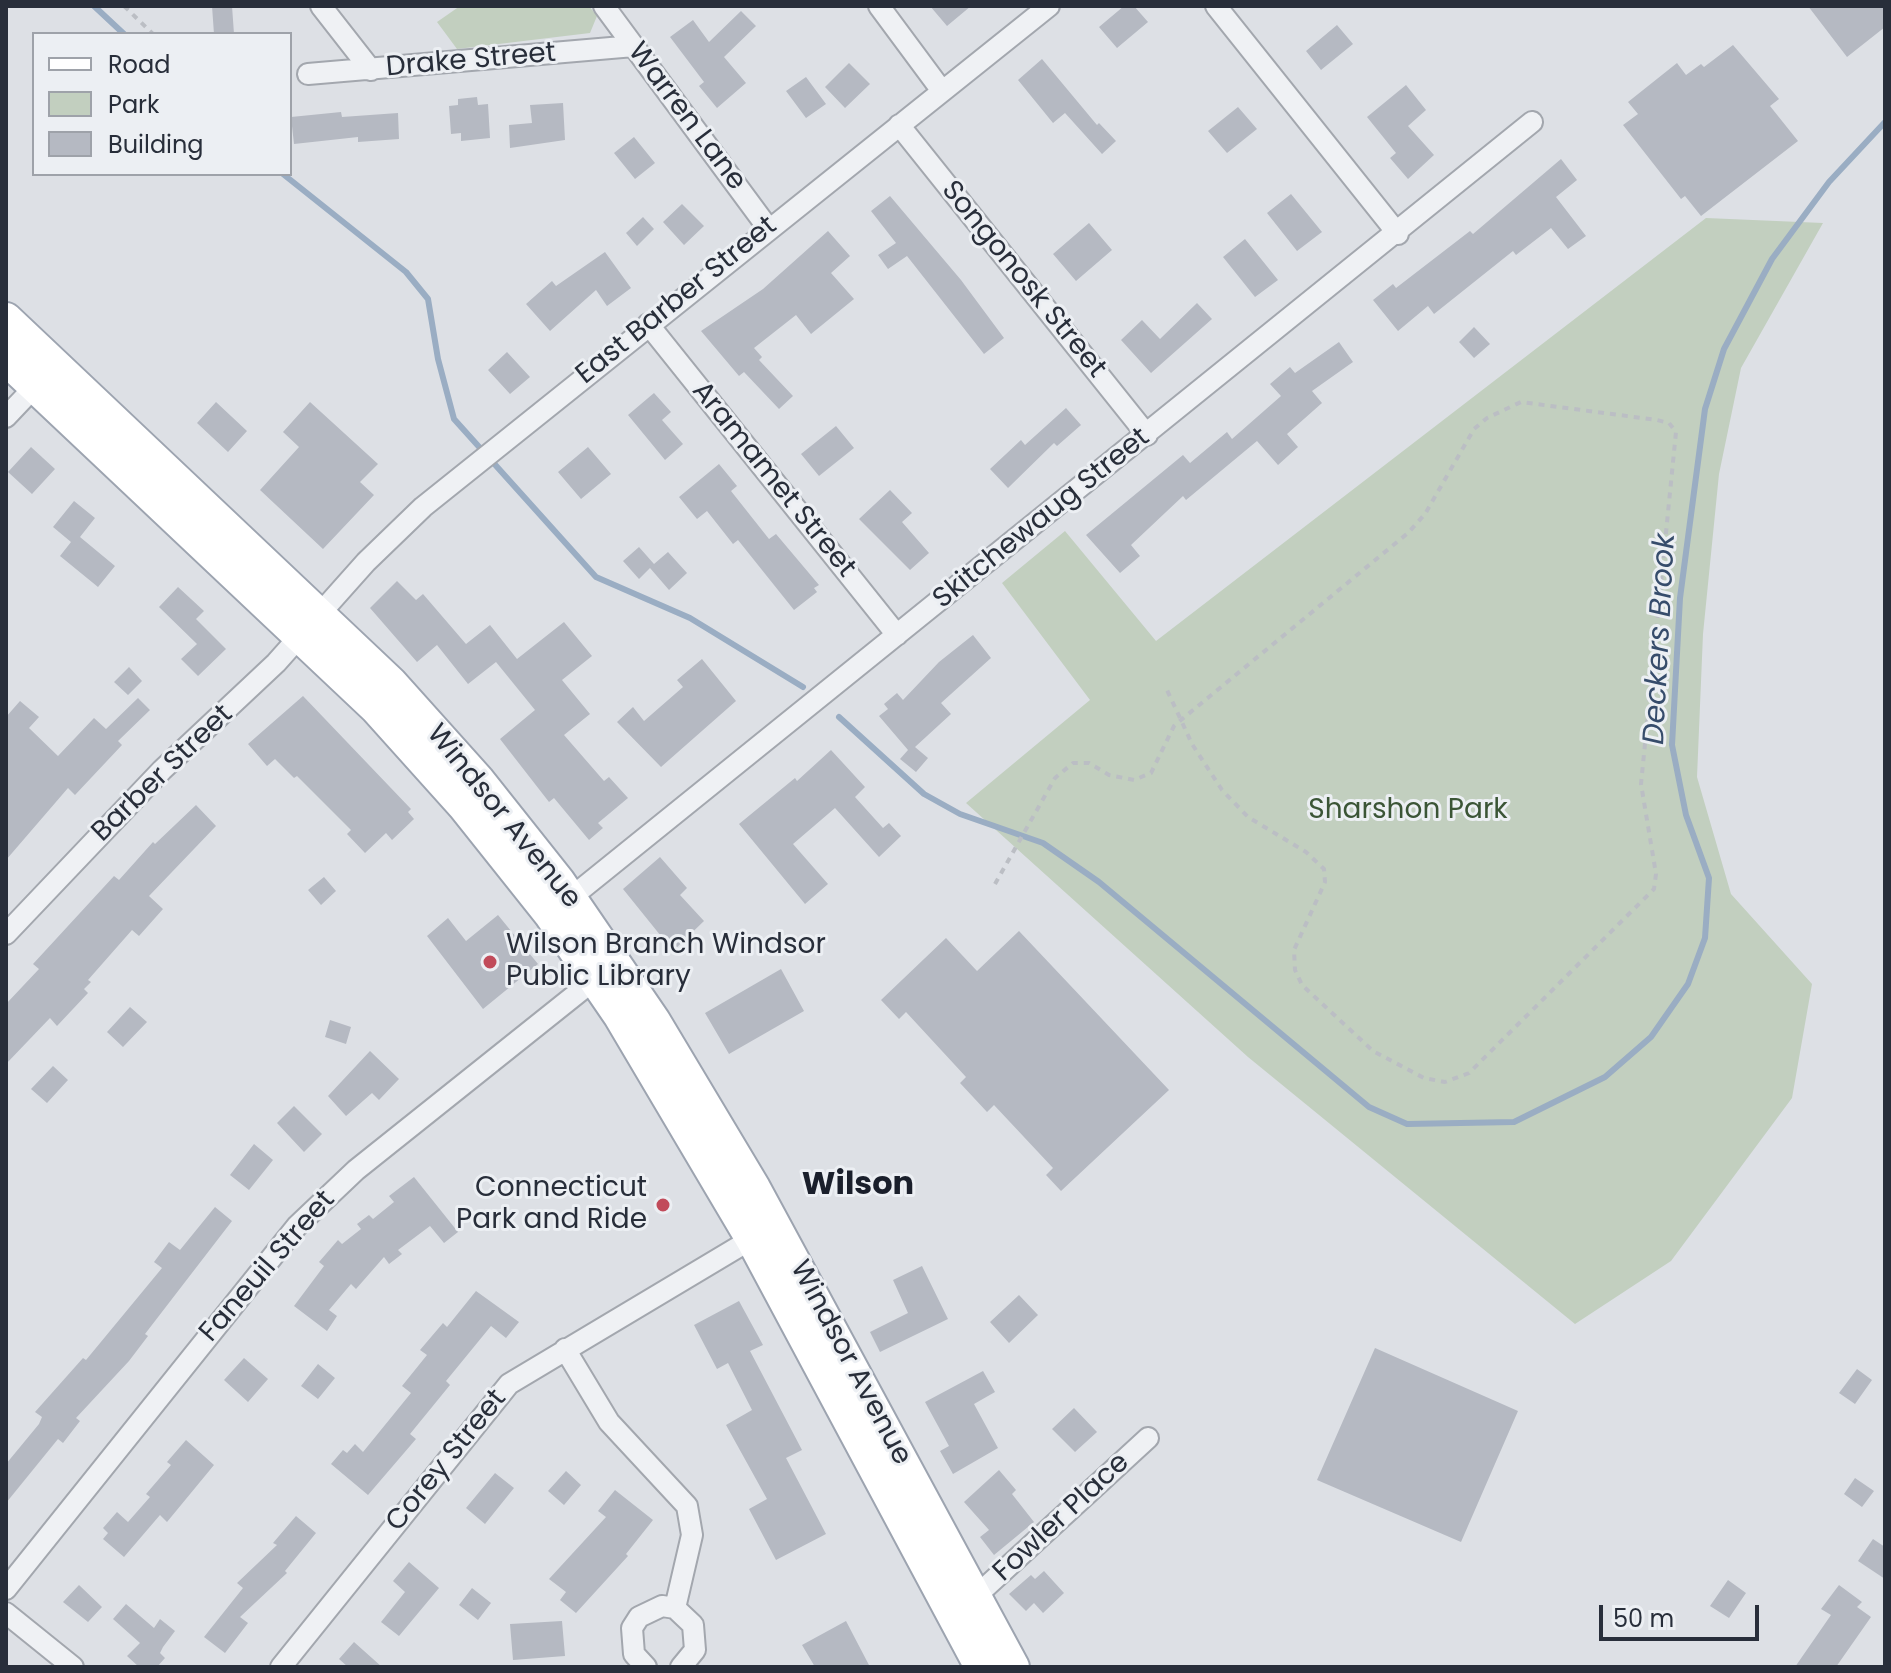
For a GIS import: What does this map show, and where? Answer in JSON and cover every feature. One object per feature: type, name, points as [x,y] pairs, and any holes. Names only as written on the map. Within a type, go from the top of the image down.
[{"type":"main road","name":"Windsor Avenue","points":[[6,319],[45,376],[311,624],[410,744],[560,906],[606,971],[763,1232],[1013,1667]]},
{"type":"main road","name":"Windsor Avenue","points":[[6,359],[45,376]]},
{"type":"main road","name":"Windsor Avenue","points":[[763,1232],[981,1667]]},
{"type":"street","points":[[321,6],[371,70]]},
{"type":"street","name":"Warren Lane","points":[[604,6],[768,228]]},
{"type":"street","points":[[879,6],[942,91]]},
{"type":"street","name":"East Barber Street","points":[[311,624],[403,525],[499,444],[1049,6]]},
{"type":"street","points":[[1216,6],[1398,234]]},
{"type":"street","name":"Drake Street","points":[[308,74],[634,46]]},
{"type":"street","name":"Skitchewaug Street","points":[[560,906],[1398,234],[1532,122]]},
{"type":"street","name":"Songonosk Street","points":[[899,125],[1147,435]]},
{"type":"street","name":"Aramamet Street","points":[[648,324],[897,635]]},
{"type":"street","points":[[6,417],[45,376]]},
{"type":"street","name":"Barber Street","points":[[6,934],[162,770],[311,624]]},
{"type":"street","name":"Faneuil Street","points":[[6,1589],[297,1226],[356,1170],[606,971]]},
{"type":"street","name":"Corey Street","points":[[281,1667],[509,1384],[763,1232]]},
{"type":"street","points":[[565,1349],[609,1422],[687,1506],[692,1535],[675,1608]]},
{"type":"street","name":"Fowler Place","points":[[975,1597],[1148,1438]]},
{"type":"street","points":[[646,1667],[634,1654],[632,1628],[649,1609],[675,1608],[693,1625],[697,1637],[695,1650],[681,1667]]},
{"type":"street","points":[[6,1613],[73,1667]]},
{"type":"path","points":[[124,6],[151,32]]},
{"type":"path","points":[[995,884],[1055,778],[1073,763],[1089,763],[1109,775],[1134,780],[1151,773],[1167,736],[1181,720],[1408,533],[1425,514],[1474,429],[1505,407],[1521,402],[1657,420],[1669,423],[1676,432],[1641,784],[1656,874],[1654,889],[1469,1073],[1445,1082],[1424,1078],[1373,1051],[1302,985],[1295,970],[1294,950],[1325,882],[1324,869],[1306,852],[1248,817],[1231,799],[1192,744],[1181,720],[1166,688]]},
{"type":"green space","points":[[460,6],[589,6],[597,16],[590,33],[457,49],[437,22]]},
{"type":"green space","name":"Sharshon Park","points":[[1706,218],[1823,223],[1741,368],[1719,474],[1703,634],[1697,777],[1731,894],[1812,984],[1792,1098],[1671,1261],[1575,1324],[1248,1057],[966,803],[1090,700],[1002,583],[1065,531],[1156,641]]},
{"type":"building","points":[[212,6],[232,6],[234,32],[214,32]]},
{"type":"building","points":[[930,6],[971,6],[947,26]]},
{"type":"building","points":[[1124,6],[1134,6],[1148,22],[1117,48],[1099,27]]},
{"type":"building","points":[[1808,6],[1885,6],[1885,27],[1847,57]]},
{"type":"building","points":[[741,11],[756,26],[724,57],[746,83],[717,108],[699,86],[704,82],[670,37],[693,20],[709,42]]},
{"type":"building","points":[[1337,25],[1353,44],[1321,70],[1306,51]]},
{"type":"building","points":[[1733,45],[1779,99],[1770,106],[1798,141],[1701,216],[1685,196],[1681,199],[1623,125],[1638,114],[1628,102],[1677,63],[1686,75],[1701,64],[1704,67]]},
{"type":"building","points":[[1042,59],[1097,125],[1099,123],[1116,141],[1102,154],[1065,113],[1053,123],[1018,80]]},
{"type":"building","points":[[849,63],[870,84],[845,108],[825,87]]},
{"type":"building","points":[[806,77],[826,104],[806,118],[786,91]]},
{"type":"building","points":[[1406,85],[1426,110],[1408,126],[1434,155],[1408,179],[1390,158],[1396,153],[1367,117]]},
{"type":"building","points":[[477,97],[478,105],[488,104],[490,138],[461,141],[461,133],[451,134],[449,106],[458,105],[458,99]]},
{"type":"building","points":[[563,103],[565,140],[510,148],[509,125],[532,123],[530,105]]},
{"type":"building","points":[[1238,107],[1257,129],[1227,153],[1208,131]]},
{"type":"building","points":[[341,112],[342,117],[398,113],[399,139],[358,142],[358,137],[294,144],[292,117]]},
{"type":"building","points":[[634,137],[655,163],[635,179],[614,153]]},
{"type":"building","points":[[1561,159],[1577,180],[1556,197],[1586,236],[1568,249],[1551,228],[1516,255],[1513,251],[1434,314],[1428,306],[1398,331],[1373,300],[1393,284],[1396,288],[1470,231],[1473,234]]},
{"type":"building","points":[[1291,194],[1322,232],[1297,251],[1267,213]]},
{"type":"building","points":[[890,196],[961,280],[1004,338],[984,354],[907,256],[888,269],[878,255],[896,243],[871,211]]},
{"type":"building","points":[[682,204],[704,226],[684,245],[663,222]]},
{"type":"building","points":[[643,217],[654,229],[637,246],[626,233]]},
{"type":"building","points":[[1089,223],[1112,250],[1076,281],[1053,254]]},
{"type":"building","points":[[828,231],[850,256],[831,273],[854,299],[811,334],[796,315],[754,348],[762,357],[759,360],[793,396],[779,409],[744,372],[739,376],[701,331],[763,289]]},
{"type":"building","points":[[1245,239],[1278,280],[1255,297],[1223,257]]},
{"type":"building","points":[[605,252],[631,288],[607,306],[596,290],[550,331],[526,304],[552,281],[556,286]]},
{"type":"building","points":[[1197,303],[1212,319],[1151,373],[1121,340],[1142,320],[1160,339]]},
{"type":"building","points":[[1474,327],[1490,344],[1474,358],[1459,342]]},
{"type":"building","points":[[1339,342],[1353,362],[1312,391],[1322,403],[1287,434],[1298,447],[1278,465],[1257,441],[1186,500],[1183,496],[1131,545],[1140,556],[1120,573],[1086,535],[1183,455],[1190,463],[1227,432],[1232,439],[1281,396],[1270,384],[1290,367],[1295,373]]},
{"type":"building","points":[[507,352],[530,377],[510,394],[488,370]]},
{"type":"building","points":[[654,393],[671,412],[662,420],[683,444],[665,460],[628,415]]},
{"type":"building","points":[[216,402],[247,431],[228,452],[197,423]]},
{"type":"building","points":[[310,402],[378,464],[360,482],[374,495],[323,549],[260,490],[299,447],[283,432]]},
{"type":"building","points":[[1066,408],[1081,425],[1057,446],[1054,443],[1008,488],[990,469],[1021,440],[1025,445]]},
{"type":"building","points":[[836,426],[854,448],[819,476],[801,454]]},
{"type":"building","points":[[31,447],[55,469],[32,494],[8,472]]},
{"type":"building","points":[[588,447],[611,474],[581,499],[558,472]]},
{"type":"building","points":[[719,464],[737,486],[731,491],[769,539],[776,534],[819,585],[814,588],[817,592],[794,610],[738,540],[733,544],[707,511],[697,519],[679,497]]},
{"type":"building","points":[[890,490],[912,513],[902,522],[929,553],[910,570],[859,519]]},
{"type":"building","points":[[74,501],[95,518],[80,537],[115,566],[98,587],[60,556],[71,542],[53,527]]},
{"type":"building","points":[[639,547],[654,564],[668,552],[687,573],[669,590],[650,568],[639,579],[623,561]]},
{"type":"building","points":[[397,581],[416,600],[423,594],[466,644],[490,625],[517,659],[564,622],[592,656],[562,680],[590,714],[564,735],[604,781],[609,777],[628,798],[598,823],[603,828],[589,840],[554,798],[549,802],[500,739],[535,710],[496,662],[468,684],[437,645],[417,662],[370,608]]},
{"type":"building","points":[[178,587],[204,611],[196,619],[226,649],[198,676],[181,659],[197,644],[159,607]]},
{"type":"building","points":[[973,635],[991,658],[941,703],[951,714],[915,747],[928,758],[916,772],[900,759],[908,750],[879,716],[888,709],[884,704],[897,693],[903,700],[939,662]]},
{"type":"building","points":[[702,659],[736,701],[661,767],[617,722],[633,707],[644,721],[683,687],[677,680]]},
{"type":"building","points":[[129,667],[142,681],[128,695],[114,682]]},
{"type":"building","points":[[303,696],[411,809],[408,812],[414,819],[392,840],[386,833],[365,853],[347,834],[351,830],[297,776],[294,778],[275,759],[267,766],[248,744]]},
{"type":"building","points":[[138,698],[150,710],[118,741],[122,745],[75,795],[68,788],[6,860],[6,717],[20,701],[39,717],[29,728],[58,756],[94,718],[106,729]]},
{"type":"building","points":[[831,750],[865,787],[855,797],[883,828],[889,823],[901,836],[879,857],[835,808],[793,844],[828,884],[805,904],[739,824],[795,778],[797,781]]},
{"type":"building","points":[[196,805],[216,826],[149,896],[163,909],[139,936],[132,930],[88,980],[91,982],[84,989],[88,993],[57,1026],[50,1018],[6,1064],[6,1004],[39,969],[33,964],[114,876],[119,880],[153,842],[155,844]]},
{"type":"building","points":[[660,857],[687,888],[680,895],[704,921],[673,951],[623,889]]},
{"type":"building","points":[[324,877],[336,891],[321,905],[308,890]]},
{"type":"building","name":"Wilson Branch Windsor Public Library","points":[[498,915],[538,964],[483,1009],[427,936],[448,918],[466,941]]},
{"type":"building","points":[[1019,931],[1169,1090],[1061,1191],[1046,1175],[1053,1168],[994,1105],[987,1112],[960,1083],[966,1077],[906,1012],[899,1019],[881,1000],[946,938],[977,971]]},
{"type":"building","points":[[781,969],[804,1011],[729,1054],[705,1013]]},
{"type":"building","points":[[130,1007],[147,1022],[123,1047],[107,1032]]},
{"type":"building","points":[[330,1020],[351,1027],[346,1044],[325,1037]]},
{"type":"building","points":[[370,1051],[399,1079],[379,1100],[372,1093],[346,1116],[328,1096]]},
{"type":"building","points":[[53,1066],[68,1080],[47,1103],[31,1089]]},
{"type":"building","points":[[294,1106],[322,1134],[304,1152],[277,1123]]},
{"type":"building","points":[[254,1144],[273,1160],[249,1190],[230,1175]]},
{"type":"building","points":[[414,1177],[458,1232],[444,1243],[430,1226],[398,1250],[402,1254],[389,1264],[384,1257],[356,1289],[351,1284],[329,1310],[337,1316],[327,1331],[294,1306],[324,1266],[319,1262],[338,1240],[342,1244],[361,1229],[357,1224],[369,1215],[373,1219],[394,1202],[389,1196]]},
{"type":"building","points":[[215,1207],[232,1221],[145,1334],[148,1336],[129,1361],[76,1418],[80,1421],[63,1443],[58,1439],[6,1503],[6,1464],[39,1424],[42,1417],[35,1412],[83,1358],[86,1360],[162,1268],[154,1262],[169,1242],[180,1250]]},
{"type":"building","points":[[922,1266],[948,1319],[880,1352],[870,1332],[908,1313],[893,1280]]},
{"type":"building","points":[[476,1291],[519,1322],[506,1338],[491,1326],[446,1381],[450,1385],[410,1434],[416,1439],[368,1495],[331,1464],[343,1450],[347,1453],[355,1444],[363,1452],[411,1393],[402,1386],[427,1355],[420,1350],[443,1323],[447,1327]]},
{"type":"building","points":[[1019,1295],[1038,1315],[1009,1343],[990,1322]]},
{"type":"building","points":[[739,1301],[763,1345],[750,1351],[802,1450],[786,1458],[826,1534],[776,1560],[749,1509],[767,1499],[726,1425],[752,1410],[728,1363],[717,1369],[694,1325]]},
{"type":"building","points":[[1375,1348],[1518,1411],[1461,1542],[1317,1480]]},
{"type":"building","points":[[244,1358],[268,1379],[248,1402],[224,1380]]},
{"type":"building","points":[[318,1364],[335,1378],[318,1399],[301,1386]]},
{"type":"building","points":[[1857,1369],[1872,1380],[1855,1404],[1839,1393]]},
{"type":"building","points":[[983,1371],[995,1392],[974,1404],[998,1448],[953,1474],[940,1451],[949,1446],[925,1402]]},
{"type":"building","points":[[1074,1408],[1097,1432],[1075,1452],[1052,1429]]},
{"type":"building","points":[[186,1440],[214,1465],[167,1522],[160,1515],[124,1557],[103,1539],[108,1533],[103,1528],[117,1512],[128,1522],[150,1497],[146,1494],[171,1465],[167,1462]]},
{"type":"building","points":[[999,1470],[1016,1490],[1012,1494],[1034,1522],[994,1555],[980,1537],[989,1530],[964,1502]]},
{"type":"building","points":[[566,1471],[581,1485],[564,1505],[548,1491]]},
{"type":"building","points":[[495,1473],[514,1488],[485,1524],[466,1508]]},
{"type":"building","points":[[1855,1478],[1874,1491],[1862,1507],[1844,1494]]},
{"type":"building","points":[[615,1490],[653,1520],[626,1554],[628,1556],[576,1613],[560,1600],[566,1592],[549,1579],[606,1517],[598,1511]]},
{"type":"building","points":[[296,1516],[316,1533],[285,1571],[287,1573],[240,1617],[248,1623],[225,1653],[204,1637],[243,1588],[237,1583],[277,1545],[273,1543]]},
{"type":"building","points":[[1873,1539],[1885,1547],[1885,1579],[1858,1561]]},
{"type":"building","points":[[409,1562],[439,1588],[399,1636],[381,1622],[405,1592],[393,1581]]},
{"type":"building","points":[[1044,1571],[1064,1593],[1043,1613],[1034,1603],[1026,1611],[1009,1594],[1031,1575],[1035,1579]]},
{"type":"building","points":[[1728,1580],[1746,1593],[1729,1618],[1710,1606]]},
{"type":"building","points":[[79,1585],[102,1607],[88,1622],[63,1602]]},
{"type":"building","points":[[1839,1585],[1862,1602],[1857,1607],[1871,1617],[1836,1667],[1795,1667],[1831,1615],[1821,1609]]},
{"type":"building","points":[[472,1588],[491,1603],[478,1620],[459,1605]]},
{"type":"building","points":[[126,1604],[154,1628],[160,1619],[175,1631],[160,1653],[165,1658],[157,1667],[139,1667],[127,1656],[140,1643],[113,1619]]},
{"type":"building","points":[[562,1621],[565,1656],[513,1660],[510,1624]]},
{"type":"building","points":[[846,1621],[870,1667],[815,1667],[802,1645]]},
{"type":"building","points":[[354,1642],[382,1667],[348,1667],[339,1659]]},
{"type":"waterway","name":"Deckers Brook","points":[[94,6],[122,32]]},
{"type":"waterway","name":"Deckers Brook","points":[[839,717],[924,794],[960,814],[1043,843],[1099,882],[1369,1107],[1407,1124],[1514,1122],[1605,1077],[1651,1037],[1688,984],[1705,938],[1709,878],[1686,815],[1672,745],[1680,598],[1705,409],[1724,349],[1772,259],[1829,182],[1885,122]]},
{"type":"waterway","name":"Deckers Brook","points":[[286,176],[406,272],[428,299],[438,359],[454,419],[596,577],[690,618],[803,687]]},
{"type":"place","name":"Wilson Branch Windsor Public Library","points":[[490,962]]},
{"type":"place","name":"Connecticut Park and Ride","points":[[663,1205]]},
{"type":"district","name":"Wilson","points":[[858,1186]]}]
